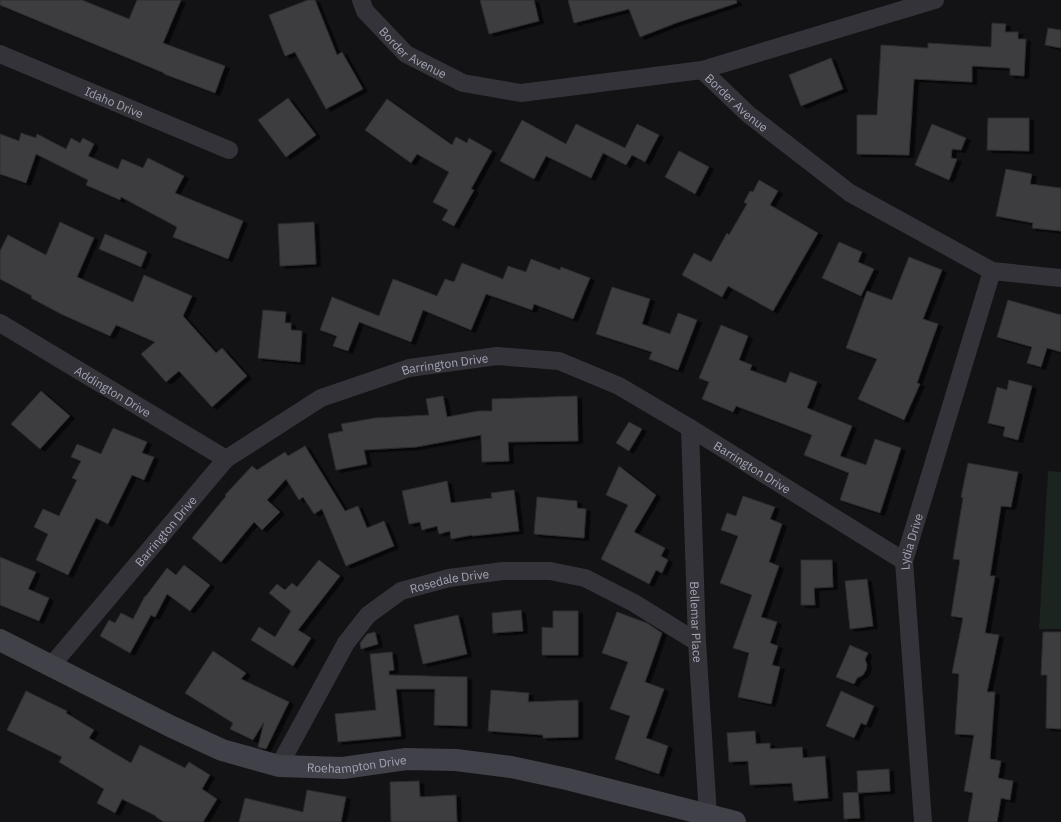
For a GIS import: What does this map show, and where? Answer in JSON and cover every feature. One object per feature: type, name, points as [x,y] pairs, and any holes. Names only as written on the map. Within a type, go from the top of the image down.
[{"type":"street","name":"Border Avenue","points":[[361,0],[365,11],[406,54],[463,84],[521,93],[702,70],[748,114],[850,193],[992,271],[1061,278]]},
{"type":"street","points":[[702,70],[935,0]]},
{"type":"street","name":"Idaho Drive","points":[[0,54],[229,150]]},
{"type":"street","name":"Lydia Drive","points":[[923,822],[904,561],[992,271]]},
{"type":"street","name":"Addington Drive","points":[[0,323],[226,460]]},
{"type":"street","name":"Barrington Drive","points":[[51,666],[226,460],[321,398],[409,368],[497,356],[559,361],[618,386],[690,428],[904,561]]},
{"type":"street","name":"Bellemar Place","points":[[690,428],[697,642],[708,815]]},
{"type":"street","name":"Rosedale Drive","points":[[279,766],[346,643],[368,615],[401,591],[449,578],[503,571],[550,571],[585,578],[634,603],[697,642]]},
{"type":"street","name":"Roehampton Drive","points":[[0,640],[170,726],[222,750],[279,766],[342,768],[406,759],[456,760],[511,767],[568,779],[735,822]]},
{"type":"shaded area","points":[[1048,471],[1061,472],[1061,629],[1039,629]]},
{"type":"building","points":[[0,0],[82,0],[129,19],[137,0],[181,0],[163,43],[225,66],[215,93],[164,74],[0,5]]},
{"type":"building","points":[[308,0],[315,0],[337,55],[342,52],[363,89],[326,109],[295,52],[285,56],[269,15]]},
{"type":"building","points":[[480,0],[534,0],[539,21],[489,34]]},
{"type":"building","points":[[568,0],[736,0],[737,3],[676,23],[640,37],[629,9],[574,23]]},
{"type":"building","points":[[992,23],[1006,24],[1005,32],[1018,32],[1018,39],[1026,39],[1024,76],[1010,75],[1010,68],[972,66],[972,82],[914,79],[909,155],[857,154],[857,115],[877,115],[881,45],[928,48],[928,43],[991,47]]},
{"type":"building","points":[[1048,28],[1061,30],[1061,48],[1045,45]]},
{"type":"building","points":[[831,58],[843,89],[801,106],[789,75]]},
{"type":"building","points":[[288,98],[316,135],[286,157],[258,120]]},
{"type":"building","points":[[387,99],[452,145],[456,137],[467,143],[469,138],[492,151],[471,189],[474,190],[454,226],[442,220],[448,210],[433,202],[449,172],[417,154],[411,163],[365,130]]},
{"type":"building","points":[[988,118],[1029,118],[1029,151],[987,150]]},
{"type":"building","points":[[522,120],[566,144],[576,124],[625,148],[637,124],[659,135],[645,162],[632,155],[626,165],[603,153],[591,178],[546,156],[534,179],[500,161]]},
{"type":"building","points":[[932,124],[966,138],[961,150],[952,149],[951,158],[957,159],[949,180],[915,165]]},
{"type":"building","points":[[21,133],[36,138],[37,134],[66,149],[71,138],[80,143],[83,138],[94,144],[88,156],[118,169],[122,159],[143,168],[148,158],[184,176],[175,193],[243,221],[228,259],[173,237],[177,227],[121,197],[120,200],[86,185],[88,180],[36,154],[26,183],[0,174],[0,134],[19,141]]},
{"type":"building","points":[[679,151],[709,167],[695,194],[665,177]]},
{"type":"building","points":[[1006,169],[1032,174],[1030,184],[1061,188],[1061,231],[1032,228],[1033,223],[996,216]]},
{"type":"building","points":[[759,180],[778,191],[770,205],[818,233],[773,311],[728,286],[722,297],[682,275],[694,253],[711,262],[727,233],[729,235],[747,204],[744,202],[750,191],[753,192]]},
{"type":"building","points":[[60,222],[94,238],[77,277],[133,302],[144,275],[192,296],[183,316],[216,353],[222,348],[247,376],[212,407],[179,371],[166,382],[141,354],[155,342],[116,325],[110,336],[61,314],[0,279],[0,251],[8,235],[46,255]]},
{"type":"building","points":[[314,222],[316,264],[280,266],[278,224]]},
{"type":"building","points":[[105,234],[147,252],[141,267],[99,249]]},
{"type":"building","points":[[839,242],[862,252],[858,262],[874,269],[861,296],[822,278]]},
{"type":"building","points":[[909,257],[942,270],[923,319],[938,324],[917,383],[920,384],[904,420],[858,399],[877,359],[846,348],[867,291],[892,300]]},
{"type":"building","points":[[531,259],[560,270],[561,267],[590,278],[573,319],[534,304],[532,310],[486,294],[471,330],[423,310],[411,342],[359,322],[348,351],[333,346],[337,336],[320,330],[332,297],[379,316],[393,279],[437,296],[445,279],[454,282],[462,263],[503,279],[508,266],[526,272]]},
{"type":"building","points":[[612,287],[650,299],[642,324],[670,334],[678,313],[697,320],[678,370],[649,359],[652,352],[596,334]]},
{"type":"building","points":[[1008,300],[1061,315],[1061,352],[1047,348],[1041,367],[1027,363],[1032,347],[997,337]]},
{"type":"building","points":[[263,310],[286,312],[285,323],[291,323],[291,330],[302,331],[300,362],[258,358]]},
{"type":"building","points":[[721,325],[748,336],[739,360],[752,365],[750,370],[786,383],[790,372],[817,382],[807,408],[852,426],[840,456],[866,465],[875,439],[901,448],[880,513],[840,500],[849,473],[804,455],[812,435],[736,406],[733,412],[702,399],[709,382],[699,378]]},
{"type":"building","points":[[1009,380],[1032,386],[1018,440],[1003,436],[1005,427],[988,423],[997,387],[1007,390]]},
{"type":"building","points":[[41,391],[70,416],[40,449],[11,424]]},
{"type":"building","points":[[443,396],[447,417],[478,411],[492,411],[492,399],[577,396],[578,441],[508,442],[509,461],[482,462],[481,435],[416,447],[364,450],[367,464],[336,470],[328,434],[343,431],[341,424],[375,418],[429,415],[426,399]]},
{"type":"building","points":[[629,422],[642,429],[629,451],[616,443]]},
{"type":"building","points":[[113,428],[147,442],[142,453],[154,457],[144,480],[132,475],[108,524],[96,518],[68,575],[36,560],[48,534],[34,527],[43,509],[59,516],[77,480],[72,478],[81,461],[71,457],[77,444],[101,454]]},
{"type":"building","points":[[305,446],[345,511],[358,506],[367,528],[384,521],[394,546],[346,566],[322,509],[314,514],[303,497],[299,500],[286,479],[267,500],[280,512],[262,530],[254,522],[221,562],[192,538],[226,496],[225,495],[252,466],[257,470],[285,452],[288,456]]},
{"type":"building","points":[[968,463],[1018,472],[1011,507],[1001,506],[990,576],[995,576],[985,633],[999,635],[987,692],[995,692],[990,759],[1001,761],[998,778],[1013,781],[1010,800],[1001,798],[997,822],[968,822],[973,793],[964,791],[974,735],[955,734],[959,674],[952,673],[963,618],[951,616],[960,560],[953,559],[963,498],[961,497]]},
{"type":"building","points":[[619,466],[656,495],[634,532],[665,548],[661,556],[668,560],[662,573],[656,570],[649,584],[601,559],[628,505],[606,495]]},
{"type":"building","points":[[447,481],[451,503],[492,498],[491,493],[514,490],[519,531],[472,535],[451,539],[450,531],[439,534],[437,526],[422,530],[420,522],[409,524],[402,491]]},
{"type":"building","points":[[743,496],[775,507],[770,519],[782,524],[769,562],[779,566],[761,617],[777,622],[770,643],[778,646],[772,665],[780,667],[771,704],[738,697],[749,653],[733,648],[752,595],[720,583],[738,536],[721,530],[727,513],[736,516]]},
{"type":"building","points":[[537,497],[577,501],[577,508],[586,509],[584,538],[534,534]]},
{"type":"building","points":[[0,557],[36,572],[28,589],[49,598],[39,621],[0,605]]},
{"type":"building","points":[[319,560],[340,576],[298,630],[311,638],[293,666],[251,640],[259,627],[275,637],[291,611],[269,593],[277,584],[285,590],[292,583],[297,587]]},
{"type":"building","points":[[801,560],[832,560],[833,587],[814,588],[815,605],[801,605]]},
{"type":"building","points":[[184,565],[210,585],[190,611],[167,594],[155,617],[151,615],[130,653],[100,636],[109,620],[115,623],[121,613],[133,619],[145,596],[167,568],[176,575]]},
{"type":"building","points":[[867,579],[873,626],[850,629],[845,581]]},
{"type":"building","points":[[521,610],[523,631],[493,633],[492,613]]},
{"type":"building","points":[[553,611],[578,611],[578,655],[542,655],[542,627],[553,628]]},
{"type":"building","points":[[617,612],[647,623],[662,633],[645,682],[664,689],[646,738],[668,746],[659,774],[615,759],[630,716],[610,709],[628,662],[602,653]]},
{"type":"building","points":[[458,615],[467,654],[423,664],[414,625]]},
{"type":"building","points":[[375,632],[378,644],[361,649],[360,643],[367,634]]},
{"type":"building","points":[[1043,632],[1061,632],[1061,729],[1046,728],[1047,675],[1041,675]]},
{"type":"building","points":[[850,645],[868,653],[865,659],[867,665],[866,670],[863,675],[857,678],[854,684],[836,677]]},
{"type":"building","points":[[213,651],[246,673],[241,679],[289,702],[266,749],[258,747],[264,722],[253,740],[230,729],[233,723],[185,693]]},
{"type":"building","points":[[392,652],[394,670],[389,671],[389,675],[467,677],[467,726],[434,725],[435,689],[396,689],[401,736],[338,742],[335,714],[376,710],[370,654]]},
{"type":"building","points":[[491,690],[529,693],[528,702],[578,700],[578,737],[543,738],[543,735],[488,731]]},
{"type":"building","points":[[26,691],[67,711],[66,713],[94,730],[89,738],[131,763],[140,745],[185,768],[189,762],[210,775],[202,789],[217,799],[203,822],[164,822],[156,816],[122,799],[115,813],[97,803],[104,789],[59,762],[62,757],[7,730]]},
{"type":"building","points":[[841,691],[874,706],[866,725],[861,723],[854,738],[826,726]]},
{"type":"building","points":[[755,731],[756,744],[770,743],[770,749],[802,747],[803,758],[825,756],[828,798],[794,801],[792,783],[750,785],[748,761],[729,762],[727,733]]},
{"type":"building","points":[[889,769],[890,791],[858,793],[857,771]]},
{"type":"building","points":[[419,781],[420,797],[456,795],[457,822],[391,822],[390,782]]},
{"type":"building","points":[[307,790],[346,797],[341,822],[239,822],[245,798],[303,812]]},
{"type":"building","points":[[858,792],[860,818],[844,819],[843,793]]}]
